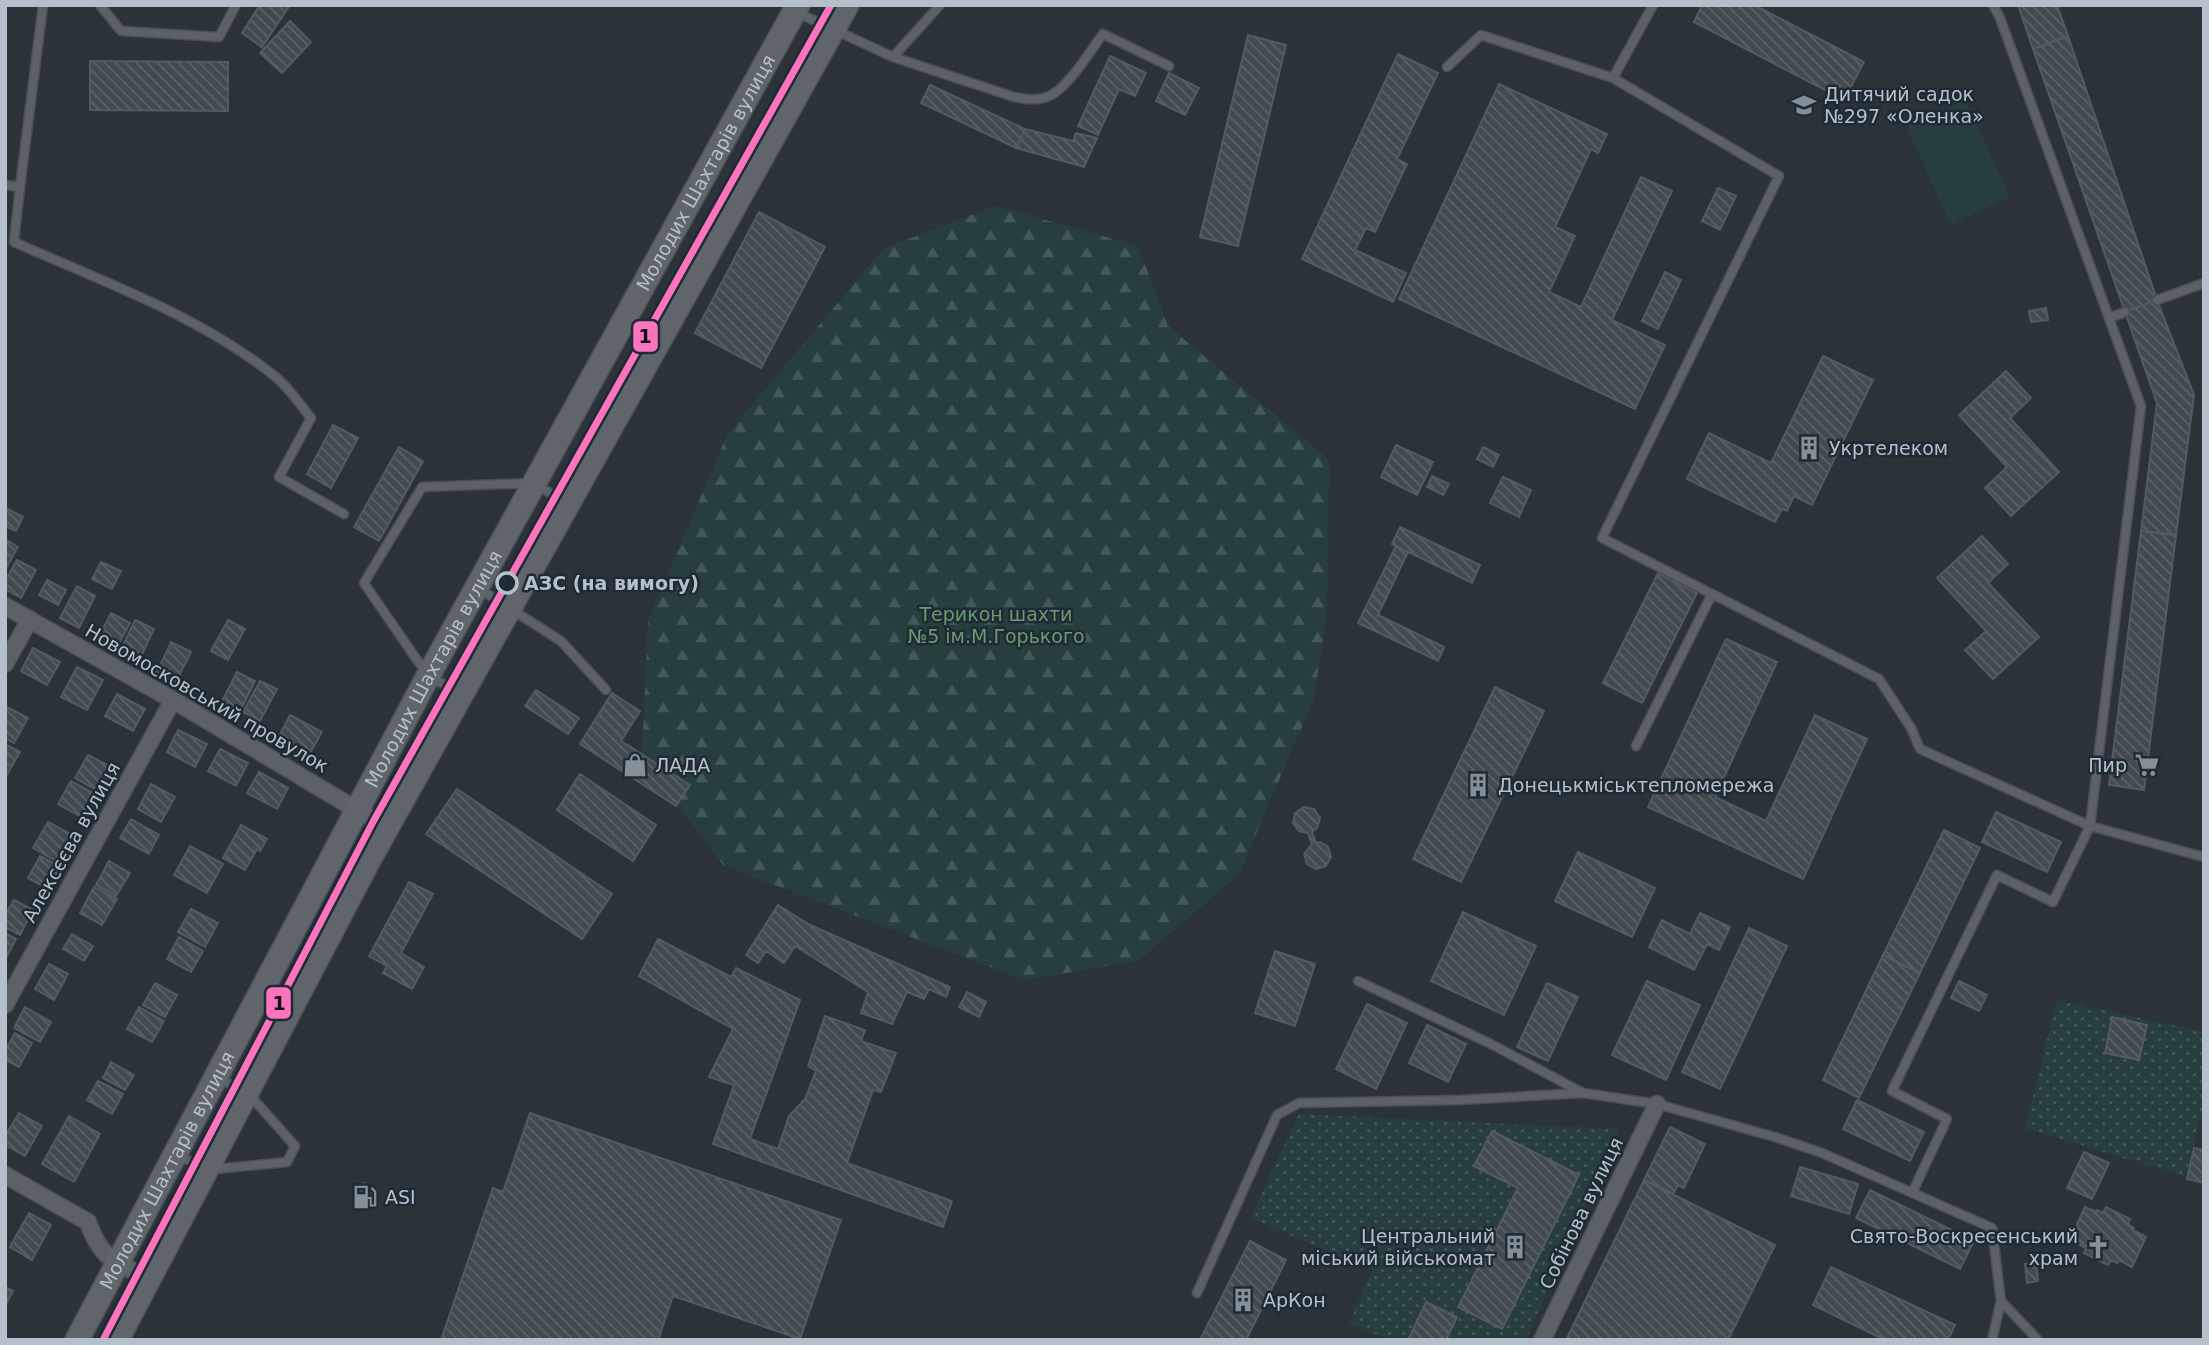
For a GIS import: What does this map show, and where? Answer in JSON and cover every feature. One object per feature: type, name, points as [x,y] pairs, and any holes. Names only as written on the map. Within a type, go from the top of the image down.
[{"type":"main road","name":"Молодих Шахтарів вулиця","points":[[117,1340],[387,828],[847,5]]},
{"type":"main road","name":"Молодих Шахтарів вулиця","points":[[77,1340],[428,676],[796,8]]},
{"type":"street","name":"Новомосковський провулок","points":[[5,606],[173,700],[387,828]]},
{"type":"street","points":[[5,664],[30,620]]},
{"type":"street","name":"Алексєєва вулиця","points":[[5,1005],[173,700]]},
{"type":"street","name":"Собінова вулиця","points":[[1542,1340],[1657,1104]]},
{"type":"street","points":[[5,1175],[88,1222],[94,1241],[103,1253],[149,1279]]},
{"type":"lane","points":[[43,5],[13,242],[165,309],[217,337],[274,375],[311,418],[279,477],[344,514]]},
{"type":"lane","points":[[100,5],[121,31],[219,37],[236,5]]},
{"type":"lane","points":[[893,57],[940,5]]},
{"type":"lane","points":[[1613,78],[1653,5]]},
{"type":"lane","points":[[1912,1193],[1947,1119],[1892,1091],[1997,875],[2053,902],[2090,826],[2141,406],[1993,5]]},
{"type":"lane","points":[[796,8],[833,30],[893,57],[1014,97],[1032,100],[1050,96],[1065,83],[1103,34],[1169,66]]},
{"type":"lane","points":[[1447,67],[1481,34],[1613,78],[1779,176],[1602,538],[1879,678],[1911,728],[1920,749],[2090,826],[2204,857]]},
{"type":"lane","points":[[5,185],[20,187]]},
{"type":"lane","points":[[2157,300],[2204,283]]},
{"type":"lane","points":[[2109,318],[2125,312]]},
{"type":"lane","points":[[462,694],[428,676],[364,583],[422,487],[533,483],[569,503]]},
{"type":"lane","points":[[477,587],[561,641],[606,690]]},
{"type":"lane","points":[[1636,746],[1712,594]]},
{"type":"lane","points":[[1357,981],[1491,1044],[1583,1093]]},
{"type":"lane","points":[[175,1154],[206,1170],[287,1163],[295,1146],[247,1092],[215,1077]]},
{"type":"lane","points":[[1197,1293],[1277,1115],[1299,1103],[1460,1100],[1583,1093],[1657,1104],[1775,1137],[1822,1153],[1992,1228],[2001,1301],[1992,1340]]},
{"type":"lane","points":[[2001,1301],[2038,1340]]},
{"type":"green space","points":[[1965,100],[2010,197],[1951,224],[1906,126]]},
{"type":"green space","name":"Терикон шахти №5 ім.М.Горького","points":[[995,206],[1138,246],[1168,326],[1329,460],[1327,615],[1313,701],[1239,874],[1138,961],[1024,980],[723,865],[642,758],[648,620],[727,435],[884,248]]},
{"type":"green space","points":[[2057,1000],[2204,1032],[2204,1104],[2186,1177],[2025,1128]]},
{"type":"green space","points":[[1299,1114],[1619,1129],[1526,1340],[1390,1340],[1349,1323],[1373,1270],[1250,1218]]},
{"type":"building","points":[[260,5],[290,5],[262,47],[242,33]]},
{"type":"building","points":[[1702,5],[1754,5],[1864,62],[1844,100],[1694,22]]},
{"type":"building","points":[[2018,5],[2057,5],[2068,36],[2033,49]]},
{"type":"building","points":[[290,21],[311,42],[282,73],[260,53]]},
{"type":"building","points":[[1248,35],[1286,45],[1238,246],[1200,237]]},
{"type":"building","points":[[2068,36],[2157,300],[2125,312],[2033,49]]},
{"type":"building","points":[[1398,54],[1438,73],[1397,159],[1407,164],[1375,232],[1366,228],[1355,250],[1406,273],[1393,302],[1302,259]]},
{"type":"building","points":[[1110,56],[1146,73],[1135,96],[1119,89],[1098,135],[1078,126]]},
{"type":"building","points":[[90,61],[228,62],[228,111],[90,110]]},
{"type":"building","points":[[1169,73],[1199,88],[1185,115],[1156,101]]},
{"type":"building","points":[[1499,84],[1607,134],[1598,153],[1591,149],[1555,227],[1575,236],[1549,292],[1581,307],[1641,177],[1672,191],[1612,320],[1665,345],[1635,409],[1399,299]]},
{"type":"building","points":[[930,85],[1025,129],[1016,148],[921,103]]},
{"type":"building","points":[[1025,129],[1073,141],[1076,133],[1097,138],[1084,167],[1016,148]]},
{"type":"building","points":[[1718,188],[1736,196],[1720,230],[1702,221]]},
{"type":"building","points":[[759,212],[825,247],[761,368],[695,333]]},
{"type":"building","points":[[1665,272],[1681,280],[1658,329],[1642,321]]},
{"type":"building","points":[[2157,300],[2194,395],[2176,535],[2141,531],[2157,403],[2125,312]]},
{"type":"building","points":[[2046,308],[2048,320],[2031,322],[2029,311]]},
{"type":"building","name":"Укртелеком","points":[[1823,356],[1873,380],[1812,505],[1794,496],[1787,511],[1782,509],[1775,522],[1687,479],[1709,433],[1771,463]]},
{"type":"building","points":[[2006,371],[2031,398],[2010,418],[2059,472],[2011,516],[1985,488],[2007,467],[1959,415]]},
{"type":"building","points":[[333,425],[358,438],[331,488],[307,474]]},
{"type":"building","points":[[1396,445],[1433,462],[1417,495],[1381,477]]},
{"type":"building","points":[[399,447],[423,461],[379,541],[354,527]]},
{"type":"building","points":[[1483,447],[1499,455],[1493,467],[1477,459]]},
{"type":"building","points":[[1432,476],[1449,484],[1443,495],[1427,487]]},
{"type":"building","points":[[1503,477],[1531,490],[1519,517],[1490,503]]},
{"type":"building","points":[[6,508],[23,517],[16,531],[5,526]]},
{"type":"building","points":[[1400,527],[1480,565],[1472,583],[1392,544]]},
{"type":"building","points":[[2141,531],[2176,535],[2144,790],[2109,785]]},
{"type":"building","points":[[1982,536],[2008,564],[1988,583],[2039,637],[1993,679],[1965,650],[1986,631],[1937,578]]},
{"type":"building","points":[[5,539],[18,547],[5,570]]},
{"type":"building","points":[[1396,546],[1408,552],[1378,615],[1444,647],[1438,661],[1358,623]]},
{"type":"building","points":[[17,560],[36,570],[21,598],[5,589],[5,581]]},
{"type":"building","points":[[101,562],[121,571],[112,589],[92,579]]},
{"type":"building","points":[[1658,573],[1697,593],[1642,703],[1603,683]]},
{"type":"building","points":[[47,580],[66,590],[58,605],[39,595]]},
{"type":"building","points":[[77,586],[95,596],[79,628],[60,618]]},
{"type":"building","points":[[111,613],[130,623],[118,645],[99,636]]},
{"type":"building","points":[[135,620],[154,629],[139,661],[120,652]]},
{"type":"building","points":[[228,620],[245,629],[228,660],[211,651]]},
{"type":"building","points":[[1726,639],[1777,662],[1715,797],[1766,821],[1815,715],[1867,739],[1803,879],[1648,807]]},
{"type":"building","points":[[171,642],[191,652],[176,682],[157,672]]},
{"type":"building","points":[[33,648],[60,662],[47,685],[21,671]]},
{"type":"building","points":[[77,667],[103,680],[87,710],[61,697]]},
{"type":"building","points":[[237,672],[255,681],[240,711],[222,701]]},
{"type":"building","points":[[260,681],[277,689],[260,721],[243,712]]},
{"type":"building","name":"Донецькміськтепломережа","points":[[1495,687],[1544,711],[1461,882],[1413,859]]},
{"type":"building","points":[[536,690],[579,718],[568,734],[525,706]]},
{"type":"building","name":"ЛАДА","points":[[612,693],[640,711],[621,741],[690,785],[676,806],[580,744]]},
{"type":"building","points":[[117,694],[145,709],[133,731],[105,716]]},
{"type":"building","points":[[5,706],[28,718],[14,743],[5,738]]},
{"type":"building","points":[[290,715],[322,732],[309,755],[278,738]]},
{"type":"building","points":[[178,730],[207,744],[195,767],[167,752]]},
{"type":"building","points":[[5,744],[20,752],[5,778]]},
{"type":"building","points":[[220,749],[248,763],[236,786],[208,771]]},
{"type":"building","points":[[88,755],[113,768],[100,792],[75,778]]},
{"type":"building","points":[[259,772],[288,788],[277,809],[247,793]]},
{"type":"building","points":[[580,774],[656,825],[633,861],[557,810]]},
{"type":"building","points":[[71,781],[98,796],[85,819],[58,804]]},
{"type":"building","points":[[151,784],[175,797],[161,822],[138,809]]},
{"type":"building","points":[[457,789],[612,894],[582,939],[426,834]]},
{"type":"building","points":[[1304,807],[1314,809],[1320,818],[1317,828],[1312,832],[1316,843],[1320,842],[1328,847],[1331,857],[1326,866],[1316,869],[1307,864],[1304,854],[1312,844],[1308,833],[1299,831],[1293,823],[1295,813]]},
{"type":"building","points":[[1996,812],[2061,842],[2047,872],[1982,842]]},
{"type":"building","points":[[131,819],[159,835],[149,854],[120,838]]},
{"type":"building","points":[[48,822],[76,837],[61,864],[33,848]]},
{"type":"building","points":[[241,825],[267,839],[260,851],[257,849],[245,870],[223,858]]},
{"type":"building","points":[[1944,830],[1980,848],[1920,973],[1883,955]]},
{"type":"building","points":[[190,846],[223,864],[207,893],[174,875]]},
{"type":"building","points":[[1578,852],[1655,888],[1632,937],[1555,901]]},
{"type":"building","points":[[40,856],[60,867],[48,889],[28,878]]},
{"type":"building","points":[[109,861],[130,873],[116,896],[96,885]]},
{"type":"building","points":[[409,882],[433,894],[401,953],[424,967],[412,989],[383,973],[387,966],[369,956]]},
{"type":"building","points":[[94,887],[117,899],[102,925],[80,913]]},
{"type":"building","points":[[14,900],[33,910],[20,935],[5,927],[5,915]]},
{"type":"building","points":[[778,905],[808,924],[950,987],[946,997],[929,989],[924,999],[907,992],[892,1024],[861,1013],[868,992],[795,946],[784,963],[766,951],[758,963],[746,955]]},
{"type":"building","points":[[191,909],[218,923],[205,947],[178,932]]},
{"type":"building","points":[[1463,912],[1536,946],[1504,1015],[1431,981]]},
{"type":"building","points":[[1700,913],[1730,927],[1719,950],[1707,944],[1694,970],[1649,947],[1662,920],[1690,934]]},
{"type":"building","points":[[1749,928],[1787,946],[1720,1089],[1682,1072]]},
{"type":"building","points":[[5,933],[16,939],[5,960]]},
{"type":"building","points":[[72,934],[93,946],[84,961],[63,949]]},
{"type":"building","points":[[179,937],[203,951],[191,972],[167,959]]},
{"type":"building","points":[[658,939],[731,977],[736,968],[800,1000],[750,1139],[778,1149],[789,1116],[805,1099],[816,1071],[808,1066],[825,1016],[865,1030],[861,1041],[896,1053],[881,1092],[873,1090],[847,1163],[952,1201],[943,1227],[713,1144],[734,1085],[709,1077],[733,1029],[639,976]]},
{"type":"building","points":[[1275,951],[1315,964],[1295,1026],[1255,1013]]},
{"type":"building","points":[[1883,955],[1920,973],[1859,1098],[1823,1080]]},
{"type":"building","points":[[49,964],[68,974],[54,1000],[35,989]]},
{"type":"building","points":[[1647,981],[1700,1005],[1666,1080],[1612,1055]]},
{"type":"building","points":[[1959,981],[1987,995],[1979,1011],[1951,998]]},
{"type":"building","points":[[155,983],[177,995],[165,1017],[143,1005]]},
{"type":"building","points":[[1547,983],[1578,997],[1548,1061],[1517,1047]]},
{"type":"building","points":[[967,992],[986,1002],[979,1017],[959,1007]]},
{"type":"building","points":[[1367,1004],[1407,1023],[1376,1089],[1336,1069]]},
{"type":"building","points":[[25,1007],[51,1022],[40,1042],[14,1028]]},
{"type":"building","points":[[139,1007],[164,1021],[152,1042],[127,1029]]},
{"type":"building","points":[[2112,1017],[2147,1025],[2139,1060],[2105,1053]]},
{"type":"building","points":[[1427,1025],[1466,1044],[1448,1082],[1409,1063]]},
{"type":"building","points":[[15,1033],[32,1043],[19,1067],[5,1060],[5,1051]]},
{"type":"building","points":[[111,1062],[134,1075],[125,1090],[103,1078]]},
{"type":"building","points":[[98,1081],[123,1094],[112,1114],[87,1100]]},
{"type":"building","points":[[1857,1100],[1924,1132],[1910,1161],[1843,1129]]},
{"type":"building","points":[[19,1113],[42,1126],[25,1156],[5,1145],[5,1136]]},
{"type":"building","points":[[530,1113],[841,1220],[800,1339],[673,1296],[658,1340],[441,1340],[493,1188],[503,1192]]},
{"type":"building","points":[[69,1116],[100,1134],[74,1182],[42,1164]]},
{"type":"building","points":[[1670,1127],[1705,1144],[1684,1188],[1678,1185],[1673,1194],[1644,1180]]},
{"type":"building","name":"Центральний міський військомат","points":[[1492,1131],[1579,1175],[1502,1329],[1458,1307],[1518,1188],[1474,1166]]},
{"type":"building","points":[[2204,1147],[2204,1183],[2187,1179],[2194,1148],[2203,1150]]},
{"type":"building","points":[[2084,1152],[2109,1163],[2092,1199],[2067,1188]]},
{"type":"building","points":[[1800,1167],[1858,1184],[1849,1214],[1791,1196]]},
{"type":"building","points":[[1644,1180],[1775,1245],[1728,1340],[1566,1340]]},
{"type":"building","name":"ASI","points":[[363,1183],[377,1190],[367,1210],[353,1203]]},
{"type":"building","points":[[1870,1190],[1974,1241],[1960,1269],[1856,1218]]},
{"type":"building","points":[[2085,1207],[2103,1213],[2106,1207],[2130,1219],[2128,1224],[2133,1230],[2146,1237],[2132,1267],[2119,1260],[2117,1263],[2111,1260],[2108,1265],[2084,1253],[2086,1248],[2071,1237]]},
{"type":"building","points":[[29,1213],[51,1225],[32,1260],[10,1247]]},
{"type":"building","name":"АрКон","points":[[1250,1241],[1286,1260],[1246,1340],[1200,1340]]},
{"type":"building","points":[[2036,1262],[2038,1281],[2027,1283],[2025,1264]]},
{"type":"building","points":[[1831,1267],[1955,1325],[1948,1340],[1885,1340],[1813,1305]]},
{"type":"building","points":[[5,1287],[13,1291],[5,1306]]},
{"type":"building","points":[[1426,1302],[1457,1317],[1446,1340],[1408,1340]]},
{"type":"transit line","name":"1","points":[[103,1340],[374,820],[831,5]]},
{"type":"place","name":"Дитячий садок №297 «Оленка»","points":[[1804,105]]},
{"type":"place","name":"Укртелеком","points":[[1809,448]]},
{"type":"place","name":"АЗС (на вимогу)","points":[[507,583]]},
{"type":"place","name":"ЛАДА","points":[[635,765]]},
{"type":"place","name":"Пир","points":[[2147,765]]},
{"type":"place","name":"Донецькміськтепломережа","points":[[1478,785]]},
{"type":"place","name":"ASI","points":[[365,1197]]},
{"type":"place","name":"Центральний міський військомат","points":[[1515,1247]]},
{"type":"place","name":"Свято-Воскресенський храм","points":[[2098,1247]]},
{"type":"place","name":"АрКон","points":[[1243,1300]]}]
